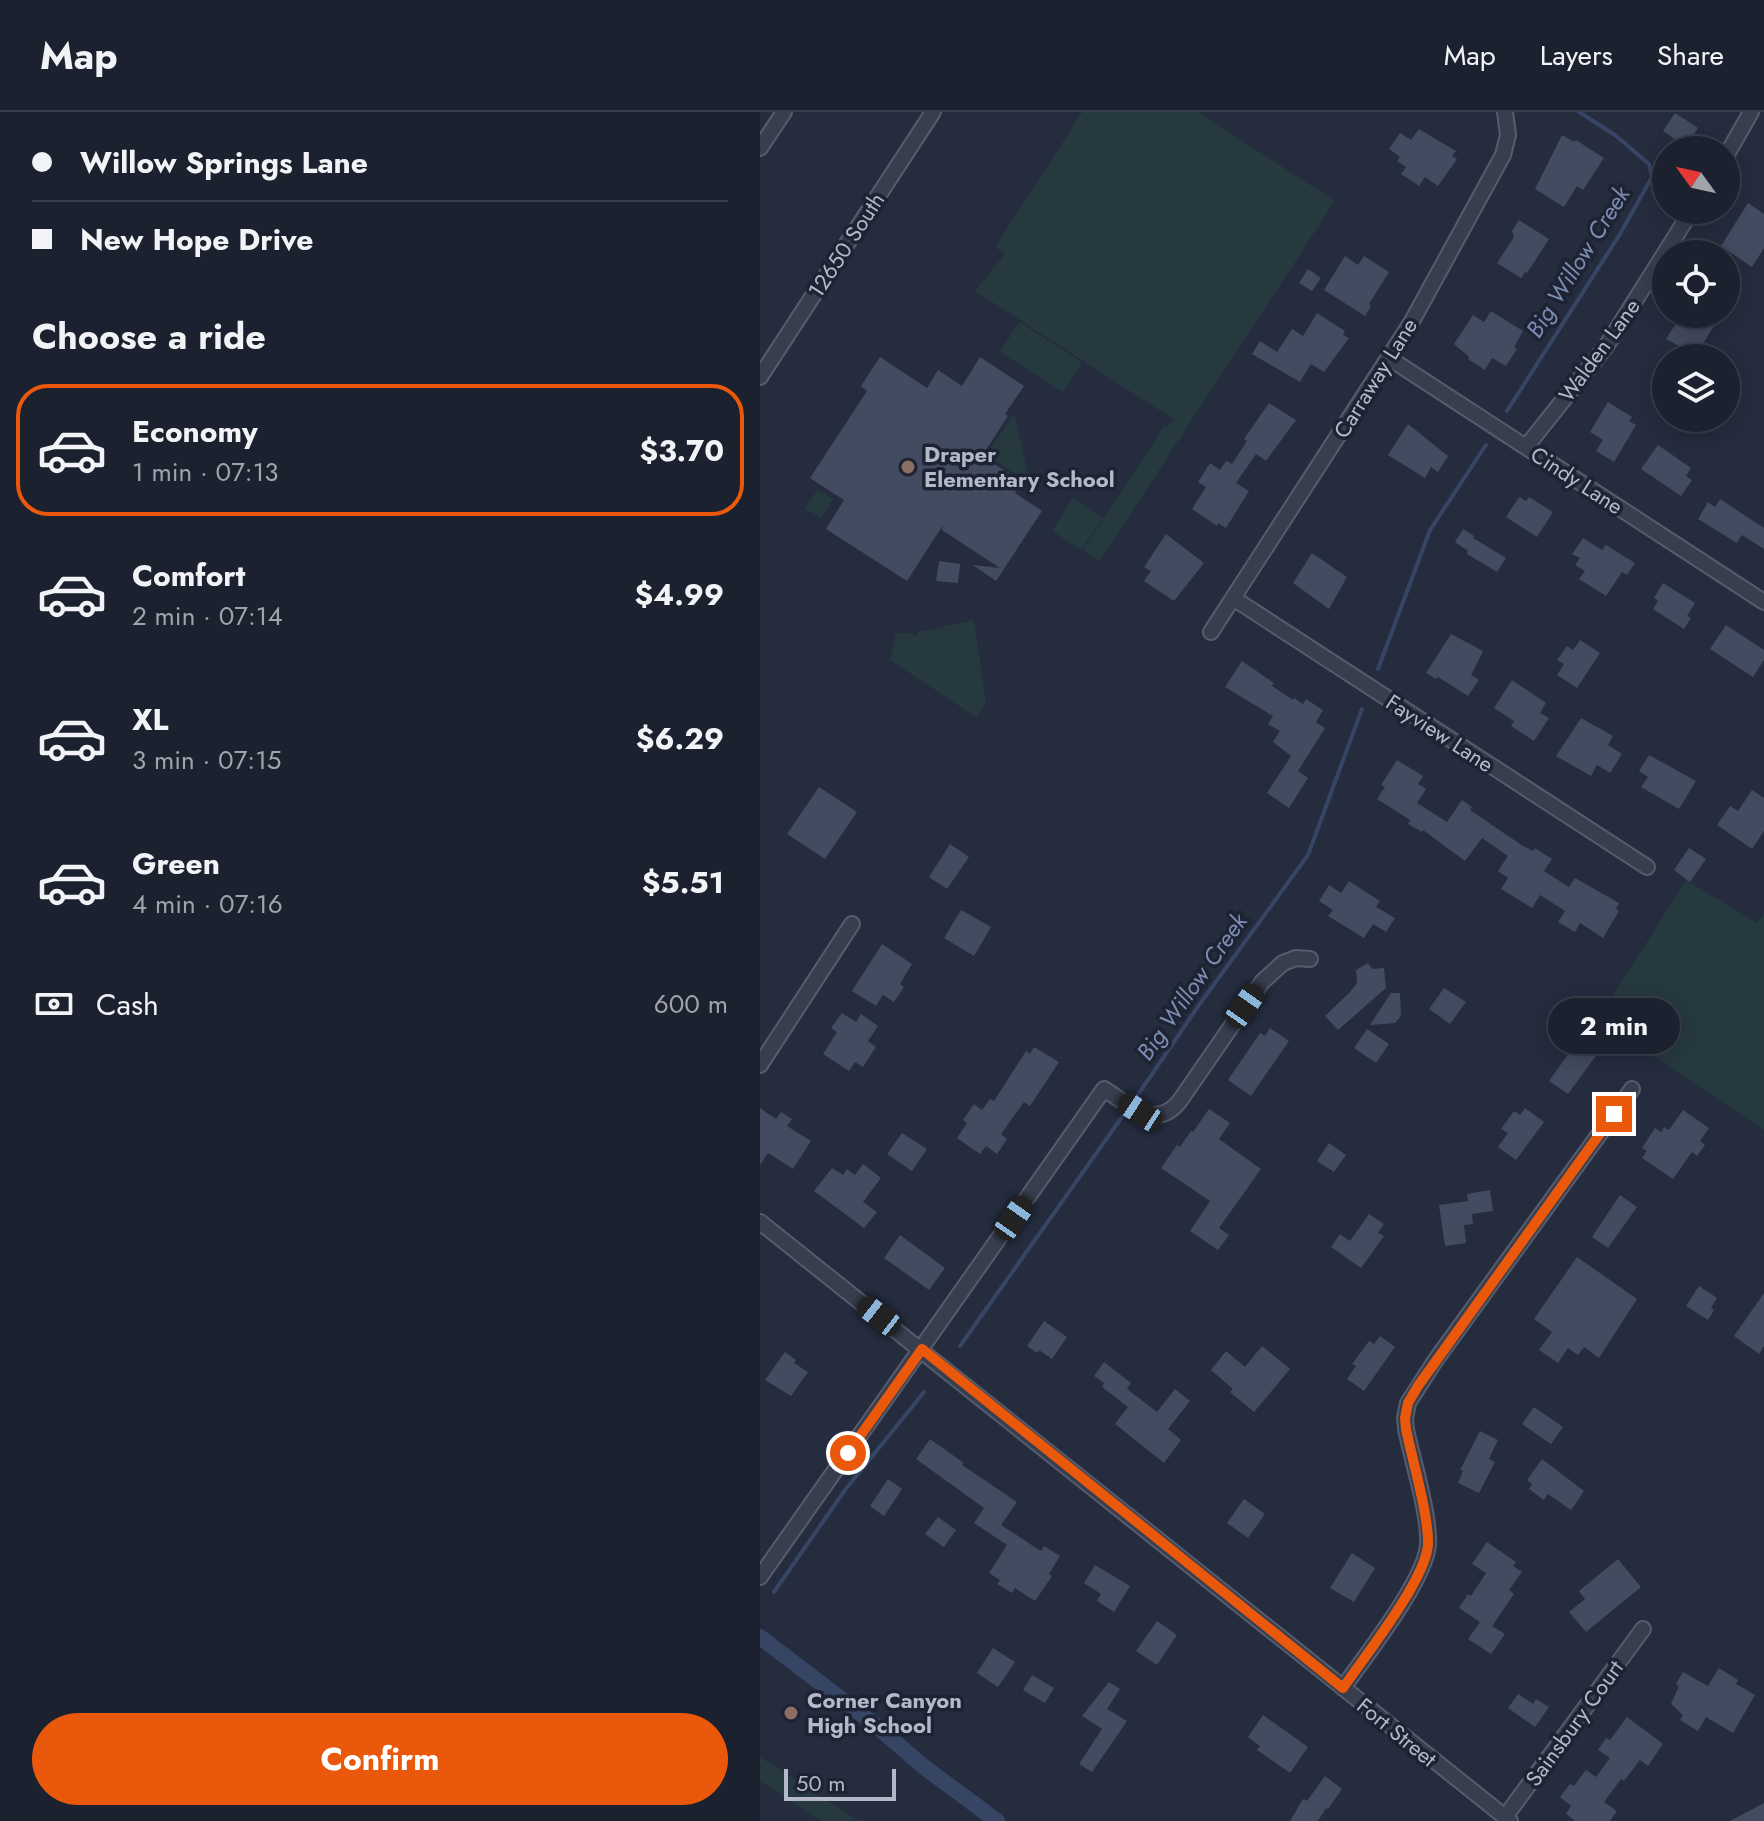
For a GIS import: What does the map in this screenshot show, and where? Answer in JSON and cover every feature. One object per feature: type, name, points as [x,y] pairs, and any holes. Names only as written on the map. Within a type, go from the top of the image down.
[{"type":"street","points":[[760,148],[784,112]]},
{"type":"street","name":"12650 South","points":[[760,377],[933,112]]},
{"type":"street","name":"Carraway Lane","points":[[1211,632],[1389,358],[1503,155],[1508,135],[1505,112]]},
{"type":"street","points":[[1737,136],[1751,112]]},
{"type":"street","name":"Walden Lane","points":[[1526,447],[1607,345],[1683,224]]},
{"type":"street","name":"Cindy Lane","points":[[1389,358],[1764,602]]},
{"type":"street","name":"Fayview Lane","points":[[1233,598],[1647,867]]},
{"type":"street","points":[[760,1065],[852,924]]},
{"type":"street","points":[[760,1577],[1109,1092],[1140,1112],[1161,1115],[1174,1108],[1262,982],[1283,963],[1296,958],[1310,959]]},
{"type":"street","points":[[1343,1688],[1409,1592],[1424,1563],[1428,1544],[1406,1429],[1408,1403],[1445,1346],[1632,1089]]},
{"type":"street","name":"Fort Street","points":[[760,1222],[1508,1819]]},
{"type":"street","name":"Sainsbury Court","points":[[1508,1819],[1643,1629]]},
{"type":"shaded area","points":[[1082,112],[1198,112],[1335,201],[1099,562],[1083,550],[1165,425],[1168,427],[1173,419],[975,291],[1005,254],[995,247]]},
{"type":"shaded area","points":[[1019,322],[1082,362],[1063,392],[1000,352]]},
{"type":"shaded area","points":[[1012,416],[1015,417],[1029,478],[1022,478],[986,455]]},
{"type":"shaded area","points":[[818,489],[833,499],[821,519],[805,508]]},
{"type":"shaded area","points":[[1073,498],[1103,518],[1081,550],[1052,531]]},
{"type":"shaded area","points":[[974,620],[986,703],[977,718],[890,660],[896,633],[918,636],[918,632]]},
{"type":"shaded area","points":[[1686,880],[1757,923],[1764,914],[1764,1130],[1598,1019]]},
{"type":"shaded area","points":[[760,1757],[859,1821],[821,1821],[760,1781]]},
{"type":"building","points":[[1675,113],[1698,128],[1693,136],[1670,136],[1663,131]]},
{"type":"building","points":[[1419,129],[1456,151],[1452,156],[1457,159],[1438,186],[1425,177],[1419,186],[1401,174],[1406,167],[1397,161],[1400,157],[1389,149],[1400,133],[1411,140]]},
{"type":"building","points":[[1562,135],[1604,158],[1583,190],[1577,186],[1564,207],[1535,189]]},
{"type":"building","points":[[1748,203],[1764,214],[1764,248],[1752,267],[1740,259],[1740,240],[1725,240],[1735,224],[1740,224],[1740,216]]},
{"type":"building","points":[[1519,220],[1549,239],[1521,278],[1497,263],[1514,237],[1512,231]]},
{"type":"building","points":[[1345,256],[1358,265],[1364,256],[1389,272],[1365,316],[1324,290]]},
{"type":"building","points":[[1308,269],[1321,278],[1312,291],[1299,283]]},
{"type":"building","points":[[1491,311],[1523,331],[1514,347],[1517,349],[1506,366],[1492,358],[1485,370],[1468,359],[1454,344],[1473,315],[1484,322]]},
{"type":"building","points":[[1317,313],[1345,331],[1343,335],[1349,338],[1324,372],[1311,364],[1300,382],[1252,354],[1260,341],[1277,352],[1292,329],[1303,336]]},
{"type":"building","points":[[1673,328],[1713,328],[1703,344],[1675,344],[1666,339]]},
{"type":"building","name":"Draper Elementary School","points":[[880,357],[927,388],[938,370],[962,386],[980,357],[1024,386],[982,456],[1022,482],[1015,493],[1042,511],[996,581],[973,565],[1000,568],[942,530],[943,525],[907,581],[826,529],[844,500],[810,478],[867,391],[861,386]]},
{"type":"building","points":[[1608,402],[1632,417],[1629,421],[1636,425],[1614,462],[1596,451],[1603,440],[1590,432]]},
{"type":"building","points":[[1269,403],[1296,420],[1266,461],[1256,454],[1236,483],[1249,491],[1226,528],[1218,523],[1217,526],[1192,509],[1206,487],[1198,482],[1210,463],[1220,470],[1226,461],[1232,464],[1247,441],[1244,439]]},
{"type":"building","points":[[1408,424],[1448,456],[1438,472],[1431,467],[1425,478],[1388,455]]},
{"type":"building","points":[[1658,445],[1691,468],[1686,476],[1692,480],[1681,496],[1641,469]]},
{"type":"building","points":[[1519,497],[1526,501],[1529,497],[1553,512],[1537,537],[1506,517]]},
{"type":"building","points":[[1720,499],[1764,528],[1764,549],[1742,535],[1737,543],[1698,519],[1708,502],[1715,507]]},
{"type":"building","points":[[1463,529],[1506,558],[1497,572],[1467,554],[1468,551],[1455,542]]},
{"type":"building","points":[[1166,534],[1204,563],[1174,601],[1144,581],[1151,571],[1144,567]]},
{"type":"building","points":[[1583,538],[1602,550],[1606,545],[1635,563],[1627,575],[1622,572],[1606,596],[1579,579],[1585,571],[1575,565],[1580,558],[1572,554]]},
{"type":"building","points":[[1312,553],[1347,577],[1329,609],[1293,583]]},
{"type":"building","points":[[939,561],[960,564],[958,583],[936,581]]},
{"type":"building","points":[[1663,583],[1695,603],[1684,629],[1653,609],[1658,601],[1654,598]]},
{"type":"building","points":[[1726,625],[1764,650],[1764,660],[1753,677],[1710,649]]},
{"type":"building","points":[[1451,634],[1483,651],[1471,675],[1479,680],[1468,696],[1426,673]]},
{"type":"building","points":[[1580,640],[1600,653],[1577,688],[1557,675],[1564,664],[1557,660],[1567,646],[1573,650]]},
{"type":"building","points":[[1242,661],[1293,700],[1303,704],[1306,699],[1323,710],[1316,722],[1325,728],[1298,771],[1308,778],[1289,808],[1267,793],[1291,756],[1273,742],[1280,731],[1268,724],[1273,716],[1225,687]]},
{"type":"building","points":[[1512,680],[1546,703],[1540,713],[1549,718],[1534,741],[1511,726],[1514,721],[1494,708]]},
{"type":"building","points":[[1581,718],[1613,736],[1608,745],[1622,754],[1610,773],[1597,765],[1591,776],[1556,756]]},
{"type":"building","points":[[1649,755],[1696,781],[1679,809],[1641,787],[1648,777],[1639,771]]},
{"type":"building","points":[[1397,760],[1423,776],[1418,784],[1426,789],[1417,803],[1447,822],[1462,800],[1472,807],[1470,810],[1523,846],[1533,851],[1535,848],[1552,859],[1544,871],[1569,887],[1575,878],[1619,903],[1616,909],[1619,911],[1603,938],[1580,923],[1575,932],[1558,922],[1565,911],[1540,895],[1532,908],[1501,889],[1508,878],[1498,871],[1508,856],[1482,838],[1465,861],[1423,830],[1408,824],[1410,820],[1377,799],[1385,787],[1381,785]]},
{"type":"building","points":[[819,787],[857,812],[825,859],[787,834]]},
{"type":"building","points":[[1752,790],[1764,798],[1764,831],[1752,849],[1717,825],[1730,806],[1738,811]]},
{"type":"building","points":[[950,844],[969,857],[947,889],[929,877]]},
{"type":"building","points":[[1689,848],[1706,859],[1690,882],[1674,870]]},
{"type":"building","points":[[1349,881],[1380,901],[1376,907],[1395,918],[1386,932],[1373,924],[1364,938],[1328,916],[1333,910],[1319,901],[1329,885],[1341,893]]},
{"type":"building","points":[[961,910],[991,927],[974,956],[944,938]]},
{"type":"building","points":[[882,944],[912,964],[900,984],[904,987],[894,1002],[883,995],[876,1006],[852,991]]},
{"type":"building","points":[[1368,963],[1372,969],[1384,968],[1386,988],[1338,1030],[1325,1016],[1357,983],[1356,970]]},
{"type":"building","points":[[1444,988],[1466,1002],[1450,1024],[1429,1009]]},
{"type":"building","points":[[1391,993],[1400,993],[1401,1016],[1395,1023],[1370,1025]]},
{"type":"building","points":[[842,1013],[856,1022],[861,1014],[878,1026],[868,1041],[876,1047],[863,1067],[855,1062],[849,1071],[823,1054],[837,1032],[831,1028]]},
{"type":"building","points":[[1270,1028],[1289,1041],[1251,1096],[1228,1080],[1260,1033],[1265,1036]]},
{"type":"building","points":[[1367,1029],[1389,1044],[1376,1063],[1354,1048]]},
{"type":"building","points":[[1579,1039],[1598,1053],[1568,1094],[1549,1081]]},
{"type":"building","points":[[1034,1047],[1059,1062],[1030,1106],[1024,1102],[1001,1134],[1007,1139],[997,1154],[986,1146],[980,1154],[957,1138],[967,1123],[963,1120],[974,1104],[982,1110],[990,1099],[994,1101],[1026,1051],[1030,1054]]},
{"type":"building","points":[[760,1108],[776,1119],[781,1112],[792,1119],[787,1126],[811,1141],[793,1169],[768,1153],[760,1165]]},
{"type":"building","points":[[1525,1108],[1544,1122],[1516,1160],[1498,1147],[1508,1133],[1501,1129],[1514,1111],[1520,1115]]},
{"type":"building","points":[[1209,1109],[1230,1123],[1219,1139],[1261,1169],[1219,1228],[1229,1235],[1218,1250],[1190,1231],[1210,1201],[1161,1168]]},
{"type":"building","points":[[1683,1110],[1709,1128],[1700,1141],[1705,1145],[1697,1156],[1692,1152],[1673,1179],[1642,1158],[1647,1151],[1642,1148],[1655,1128],[1661,1132],[1664,1127],[1669,1130]]},
{"type":"building","points":[[902,1133],[927,1149],[912,1171],[887,1154]]},
{"type":"building","points":[[1329,1143],[1346,1155],[1334,1172],[1317,1161]]},
{"type":"building","points":[[863,1164],[881,1178],[863,1202],[877,1212],[864,1228],[814,1191],[832,1168],[843,1175],[847,1169],[855,1175]]},
{"type":"building","points":[[1490,1190],[1493,1211],[1472,1214],[1473,1224],[1464,1225],[1466,1243],[1445,1246],[1439,1205],[1468,1201],[1467,1194]]},
{"type":"building","points":[[1620,1195],[1637,1207],[1608,1248],[1592,1237]]},
{"type":"building","points":[[1369,1214],[1384,1224],[1378,1233],[1384,1236],[1361,1268],[1331,1247],[1340,1234],[1350,1241]]},
{"type":"building","points":[[900,1235],[945,1268],[929,1290],[884,1258]]},
{"type":"building","points":[[1577,1257],[1637,1299],[1599,1358],[1584,1347],[1578,1355],[1568,1348],[1558,1363],[1539,1350],[1552,1332],[1534,1319]]},
{"type":"building","points":[[1699,1286],[1717,1298],[1708,1320],[1686,1306]]},
{"type":"building","points":[[1764,1293],[1764,1346],[1759,1354],[1734,1336]]},
{"type":"building","points":[[1044,1321],[1067,1337],[1052,1359],[1027,1346]]},
{"type":"building","points":[[1380,1336],[1395,1347],[1364,1391],[1347,1379],[1356,1366],[1352,1364],[1369,1341],[1374,1344]]},
{"type":"building","points":[[1262,1346],[1290,1369],[1254,1412],[1230,1392],[1233,1389],[1211,1370],[1226,1351],[1245,1367]]},
{"type":"building","points":[[785,1352],[808,1372],[791,1396],[765,1380]]},
{"type":"building","points":[[1104,1362],[1131,1383],[1127,1389],[1157,1412],[1175,1389],[1190,1401],[1168,1429],[1181,1440],[1164,1463],[1115,1424],[1128,1407],[1102,1387],[1104,1383],[1094,1376]]},
{"type":"building","points":[[1534,1407],[1563,1427],[1551,1444],[1522,1424]]},
{"type":"building","points":[[1480,1431],[1498,1440],[1489,1459],[1495,1462],[1479,1493],[1458,1483],[1463,1471],[1460,1470]]},
{"type":"building","points":[[930,1439],[1017,1502],[1001,1525],[1041,1551],[1044,1546],[1060,1556],[1049,1574],[1052,1576],[1035,1601],[1015,1588],[1012,1593],[997,1584],[1000,1580],[989,1573],[1007,1545],[974,1523],[984,1508],[916,1459]]},
{"type":"building","points":[[1542,1459],[1584,1491],[1571,1510],[1548,1494],[1544,1500],[1529,1489],[1532,1484],[1527,1480]]},
{"type":"building","points":[[888,1479],[902,1489],[884,1516],[870,1506]]},
{"type":"building","points":[[1244,1499],[1265,1514],[1248,1538],[1227,1523]]},
{"type":"building","points":[[938,1517],[956,1530],[944,1547],[925,1534]]},
{"type":"building","points":[[1487,1542],[1516,1562],[1513,1566],[1522,1572],[1509,1590],[1514,1594],[1492,1626],[1505,1634],[1491,1654],[1468,1639],[1480,1622],[1459,1608],[1486,1573],[1472,1564]]},
{"type":"building","points":[[1352,1553],[1375,1568],[1354,1602],[1330,1588]]},
{"type":"building","points":[[1618,1559],[1641,1587],[1586,1632],[1569,1612],[1585,1599],[1579,1591]]},
{"type":"building","points":[[1095,1565],[1130,1586],[1114,1612],[1097,1601],[1101,1594],[1084,1583]]},
{"type":"building","points":[[1157,1621],[1177,1635],[1157,1665],[1136,1651]]},
{"type":"building","points":[[993,1648],[1015,1662],[998,1687],[977,1673]]},
{"type":"building","points":[[1719,1668],[1738,1680],[1736,1684],[1755,1695],[1733,1733],[1706,1717],[1698,1731],[1680,1720],[1683,1715],[1671,1704],[1683,1672],[1708,1686]]},
{"type":"building","points":[[1032,1675],[1054,1688],[1045,1703],[1023,1690]]},
{"type":"building","points":[[1109,1682],[1120,1689],[1107,1709],[1127,1721],[1092,1772],[1079,1764],[1102,1729],[1082,1716]]},
{"type":"building","points":[[1518,1694],[1533,1704],[1536,1699],[1549,1707],[1535,1727],[1508,1708]]},
{"type":"building","points":[[1263,1715],[1308,1747],[1290,1773],[1257,1750],[1260,1746],[1248,1737]]},
{"type":"building","points":[[1627,1717],[1663,1744],[1648,1766],[1640,1760],[1604,1802],[1617,1811],[1610,1821],[1575,1821],[1566,1814],[1571,1806],[1560,1797],[1570,1784],[1574,1786],[1586,1770],[1596,1777],[1610,1758],[1598,1750],[1606,1738],[1610,1740]]},
{"type":"building","points":[[1325,1776],[1342,1789],[1328,1809],[1318,1821],[1290,1821],[1303,1799],[1307,1801]]},
{"type":"building","points":[[1764,1803],[1764,1821],[1730,1821]]},
{"type":"waterway","name":"Big Willow Creek","points":[[1507,411],[1620,234],[1652,177],[1649,164],[1615,135],[1579,112]]},
{"type":"waterway","name":"Big Willow Creek","points":[[1378,669],[1430,530],[1486,445]]},
{"type":"waterway","name":"Big Willow Creek","points":[[960,1346],[1308,855],[1362,709]]},
{"type":"waterway","name":"Big Willow Creek","points":[[774,1592],[845,1490],[924,1392]]},
{"type":"waterway","points":[[760,1637],[997,1821]]},
{"type":"place","name":"Draper Elementary School","points":[[908,467]]},
{"type":"place","name":"Corner Canyon High School","points":[[791,1713]]},
{"type":"route","points":[[848,1453],[922,1349],[1343,1688],[1409,1592],[1424,1563],[1428,1544],[1406,1429],[1408,1403],[1445,1346],[1614,1114]]}]
